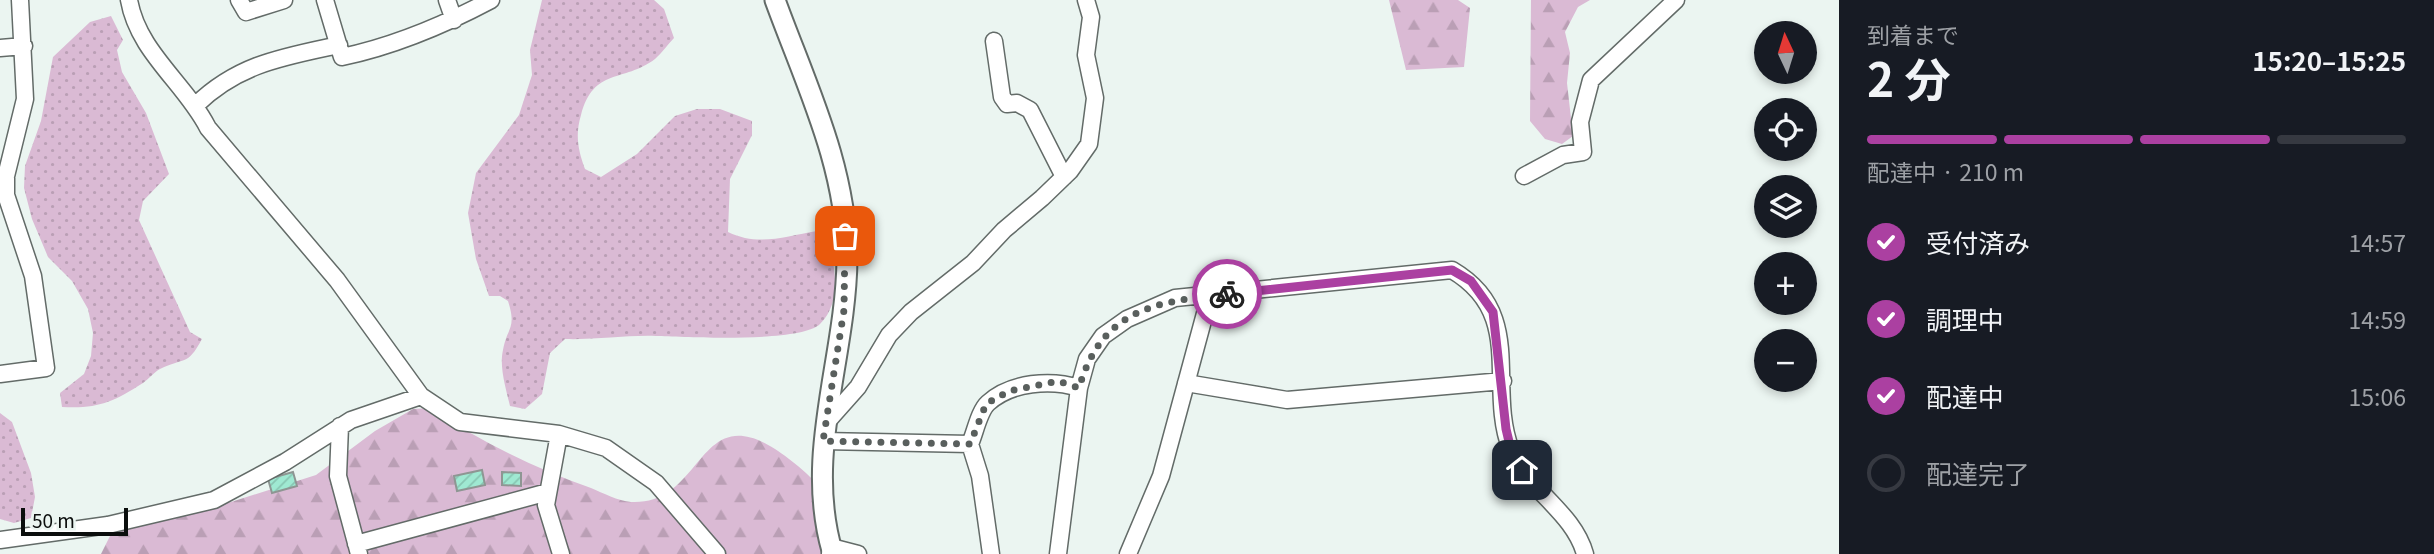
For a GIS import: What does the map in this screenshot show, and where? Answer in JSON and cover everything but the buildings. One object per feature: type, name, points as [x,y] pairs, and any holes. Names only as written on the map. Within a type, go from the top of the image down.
[{"type":"street","points":[[0,373],[46,368],[33,276],[5,212],[6,176],[25,99],[20,0]]},
{"type":"street","points":[[129,0],[141,38],[196,104],[208,128],[337,280],[421,396],[460,422],[559,434],[607,448],[656,483],[717,554]]},
{"type":"street","points":[[239,0],[246,12],[284,0]]},
{"type":"street","points":[[325,0],[342,57],[372,50],[454,20],[491,0]]},
{"type":"street","points":[[447,0],[454,20]]},
{"type":"street","points":[[775,0],[830,146],[840,192],[847,257],[844,310],[824,432],[820,477],[831,552],[858,554]]},
{"type":"street","points":[[824,432],[858,387],[889,335],[911,312],[973,263],[1004,230],[1065,177],[1089,144],[1095,115],[1086,55],[1091,17],[1086,0]]},
{"type":"street","points":[[1524,176],[1563,155],[1583,152],[1580,122],[1591,80],[1676,0]]},
{"type":"street","points":[[994,41],[1002,97],[1007,104],[1017,103],[1030,110],[1065,177]]},
{"type":"street","points":[[196,104],[217,84],[264,61],[339,45]]},
{"type":"street","points":[[0,48],[24,46]]},
{"type":"street","points":[[1058,554],[1079,388],[1087,359],[1103,336],[1127,318],[1175,298],[1452,270],[1471,281],[1493,312],[1503,382],[1506,429],[1511,450],[1522,470],[1567,520],[1585,554]]},
{"type":"street","points":[[1128,554],[1161,476],[1210,295]]},
{"type":"street","points":[[991,554],[982,487],[970,444],[986,404],[1009,391],[1058,381],[1079,388]]},
{"type":"street","points":[[1186,383],[1287,400],[1503,382]]},
{"type":"street","points":[[0,540],[108,525],[214,500],[285,462],[340,426],[421,396]]},
{"type":"street","points":[[340,426],[338,477],[358,549],[548,492]]},
{"type":"street","points":[[824,432],[970,444]]},
{"type":"street","points":[[559,434],[546,505],[561,554]]},
{"type":"green space","points":[[542,0],[654,0],[664,9],[674,38],[655,59],[602,83],[587,100],[579,122],[578,136],[585,169],[601,177],[637,154],[675,116],[697,109],[720,109],[752,121],[752,135],[730,179],[728,232],[761,240],[817,231],[826,237],[835,282],[832,305],[820,324],[808,330],[767,336],[565,339],[550,353],[542,394],[525,409],[510,406],[502,357],[511,323],[511,310],[508,301],[500,296],[489,296],[476,259],[468,213],[476,173],[519,115],[532,75],[530,50]]},
{"type":"green space","points":[[1389,0],[1458,0],[1470,8],[1464,67],[1406,70]]},
{"type":"green space","points":[[1531,0],[1590,0],[1578,7],[1565,32],[1570,53],[1567,83],[1573,136],[1562,144],[1545,139],[1530,121]]},
{"type":"green space","points":[[111,16],[123,40],[117,50],[122,72],[146,113],[169,174],[143,201],[139,220],[190,332],[202,339],[188,358],[160,369],[123,395],[86,407],[62,407],[60,393],[84,374],[91,356],[93,333],[88,309],[72,281],[48,257],[32,219],[24,188],[25,166],[41,121],[53,57],[90,22]]},
{"type":"green space","points":[[430,408],[468,432],[528,463],[631,502],[656,498],[675,487],[718,442],[736,436],[759,440],[803,470],[821,490],[830,510],[835,554],[101,554],[113,530],[231,502],[316,475],[375,431],[413,409]]},
{"type":"green space","points":[[0,413],[12,422],[31,473],[35,497],[31,518],[14,523],[0,519]]},
{"type":"way so far","points":[[845,236],[847,257],[844,310],[823,441],[970,444],[986,404],[1009,391],[1058,381],[1079,388],[1087,359],[1103,336],[1127,318],[1175,298],[1227,294]]},
{"type":"route","points":[[1227,294],[1452,270],[1471,281],[1493,312],[1503,382],[1506,429],[1511,450],[1522,470]]}]
